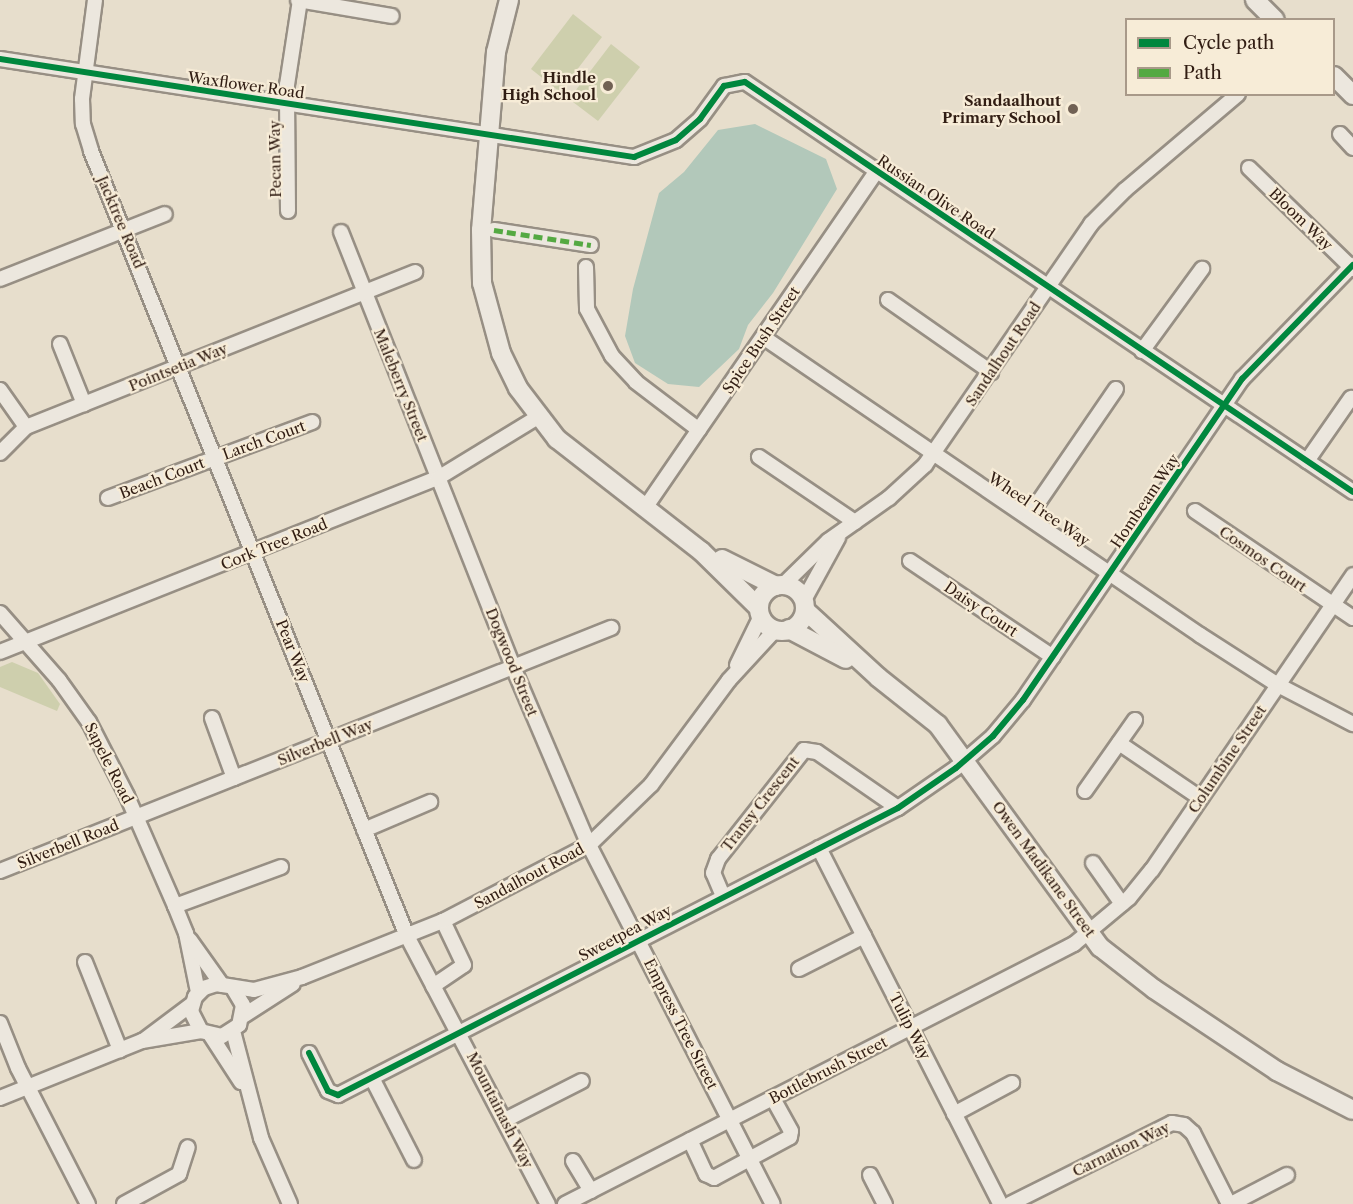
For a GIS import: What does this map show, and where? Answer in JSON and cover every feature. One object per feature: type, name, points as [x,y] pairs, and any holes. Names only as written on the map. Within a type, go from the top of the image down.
[{"type":"street","name":"Jacktree Road","points":[[95,0],[84,73],[83,124],[180,366]]},
{"type":"street","points":[[299,0],[392,16]]},
{"type":"street","name":"Pecan Way","points":[[288,211],[286,103],[299,0]]},
{"type":"street","points":[[509,0],[496,52],[481,231],[482,283],[501,353],[538,417],[584,462],[701,551],[760,612],[782,629],[800,622],[804,605],[794,588],[779,585],[701,551]]},
{"type":"street","points":[[1254,0],[1273,18]]},
{"type":"street","name":"Waxflower Road","points":[[0,59],[488,135]]},
{"type":"street","points":[[1335,77],[1353,95]]},
{"type":"street","name":"Russian Olive Road","points":[[488,135],[612,155],[648,154],[676,140],[700,119],[724,86],[740,81],[1353,492]]},
{"type":"street","name":"Sandalhout Road","points":[[779,585],[840,533],[911,479],[935,454],[1048,288],[1108,205],[1236,96]]},
{"type":"street","points":[[1340,134],[1353,148]]},
{"type":"street","name":"Bloom Way","points":[[1249,168],[1352,267]]},
{"type":"street","name":"Spice Bush Street","points":[[645,508],[877,171]]},
{"type":"street","points":[[0,279],[165,214]]},
{"type":"street","points":[[494,230],[591,245]]},
{"type":"street","name":"Maleberry Street","points":[[341,232],[438,478]]},
{"type":"street","points":[[585,267],[587,309],[612,356],[636,382],[699,430]]},
{"type":"street","name":"Hombeam Way","points":[[966,759],[1003,726],[1053,657],[1224,406],[1257,363],[1352,267]]},
{"type":"street","points":[[1142,351],[1202,270]]},
{"type":"street","points":[[363,291],[415,272]]},
{"type":"street","name":"Pointsetia Way","points":[[0,453],[26,427],[363,291]]},
{"type":"street","points":[[888,300],[991,372]]},
{"type":"street","name":"Wheel Tree Way","points":[[763,337],[1278,685],[1353,724]]},
{"type":"street","points":[[60,344],[84,404]]},
{"type":"street","name":"Pear Way","points":[[180,366],[407,936]]},
{"type":"street","points":[[1029,516],[1116,389]]},
{"type":"street","points":[[0,390],[26,427]]},
{"type":"street","points":[[1307,461],[1351,398]]},
{"type":"street","name":"Cork Tree Road","points":[[0,652],[438,478],[538,417]]},
{"type":"street","name":"Larch Court","points":[[216,458],[312,422]]},
{"type":"street","points":[[759,457],[855,522]]},
{"type":"street","name":"Beach Court","points":[[108,498],[216,458]]},
{"type":"street","name":"Dogwood Street","points":[[438,478],[513,668],[589,844]]},
{"type":"street","name":"Cosmos Court","points":[[1195,511],[1331,607],[1353,618]]},
{"type":"street","name":"Sandalhout Road","points":[[804,605],[840,533]]},
{"type":"street","name":"Daisy Court","points":[[910,561],[1053,657]]},
{"type":"street","name":"Columbine Street","points":[[1088,932],[1122,904],[1152,870],[1353,575]]},
{"type":"street","points":[[760,612],[766,592],[779,585]]},
{"type":"street","name":"Owen Madikane Street","points":[[804,605],[879,678],[928,715],[966,759],[1088,932],[1120,964],[1277,1071],[1353,1110]]},
{"type":"street","name":"Sandalhout Road","points":[[729,680],[760,612]]},
{"type":"street","name":"Sapele Road","points":[[0,614],[27,642],[89,722],[136,817],[186,933],[195,998]]},
{"type":"street","name":"Silverbell Way","points":[[136,817],[610,628]]},
{"type":"street","name":"Sandalhout Road","points":[[228,987],[254,990],[302,977],[407,936],[443,921],[589,844],[651,785],[729,680],[782,629]]},
{"type":"street","name":"Owen Madikane Street","points":[[782,629],[879,678]]},
{"type":"street","points":[[212,718],[234,778]]},
{"type":"street","points":[[1085,790],[1135,720]]},
{"type":"street","points":[[1119,743],[1200,798]]},
{"type":"street","name":"Transy Crescent","points":[[723,896],[713,873],[718,859],[804,750],[817,752],[898,808]]},
{"type":"street","name":"Sweetpea Way","points":[[309,1053],[333,1095],[372,1078],[898,808],[966,759]]},
{"type":"street","points":[[364,830],[430,802]]},
{"type":"street","name":"Silverbell Road","points":[[0,871],[136,817]]},
{"type":"street","name":"Empress Tree Street","points":[[589,844],[773,1204]]},
{"type":"street","name":"Tulip Way","points":[[819,848],[1000,1204]]},
{"type":"street","points":[[1094,863],[1122,904]]},
{"type":"street","points":[[175,906],[281,867]]},
{"type":"street","points":[[433,986],[464,965],[443,921]]},
{"type":"street","name":"Bottlebrush Street","points":[[565,1204],[1074,944],[1088,932]]},
{"type":"street","name":"Sapele Road","points":[[186,933],[228,987]]},
{"type":"street","name":"Mountainash Way","points":[[407,936],[548,1204]]},
{"type":"street","points":[[799,969],[864,936]]},
{"type":"street","points":[[85,962],[120,1050]]},
{"type":"street","name":"Sandalhout Road","points":[[243,1016],[302,977]]},
{"type":"street","points":[[142,1041],[195,998],[228,987],[241,999],[243,1016],[233,1031],[246,1088],[290,1204]]},
{"type":"street","points":[[195,998],[193,1019],[246,1088]]},
{"type":"street","points":[[0,1023],[29,1087],[88,1204]]},
{"type":"street","points":[[0,1098],[142,1041],[233,1031]]},
{"type":"street","points":[[372,1078],[414,1160]]},
{"type":"street","points":[[505,1120],[582,1081]]},
{"type":"street","points":[[954,1114],[1012,1083]]},
{"type":"street","points":[[690,1140],[710,1177],[750,1159],[790,1137],[791,1131],[773,1098]]},
{"type":"street","name":"Carnation Way","points":[[1010,1204],[1172,1123],[1184,1125],[1193,1133],[1230,1204]]},
{"type":"street","points":[[124,1204],[179,1174],[188,1147]]},
{"type":"street","points":[[573,1161],[591,1191]]},
{"type":"street","points":[[870,1175],[885,1204]]},
{"type":"street","points":[[1230,1204],[1287,1175]]},
{"type":"shaded area","points":[[573,14],[602,37],[560,92],[531,69]]},
{"type":"shaded area","points":[[611,44],[640,67],[598,121],[569,99]]},
{"type":"shaded area","points":[[755,124],[826,159],[837,189],[773,293],[748,325],[739,349],[699,387],[668,384],[635,363],[625,336],[633,289],[659,193],[684,172],[718,130]]},
{"type":"shaded area","points":[[12,662],[38,673],[60,704],[57,711],[0,687],[0,667]]},
{"type":"marked path","points":[[494,230],[591,245]]},
{"type":"cycle path","points":[[0,59],[634,157],[676,140],[700,119],[724,86],[745,82],[1353,492]]},
{"type":"cycle path","points":[[309,1053],[328,1091],[338,1095],[898,808],[956,768],[993,736],[1023,700],[1242,379],[1353,265]]},
{"type":"place","name":"Hindle High School","points":[[608,86]]},
{"type":"place","name":"Sandaalhout Primary School","points":[[1073,109]]}]
